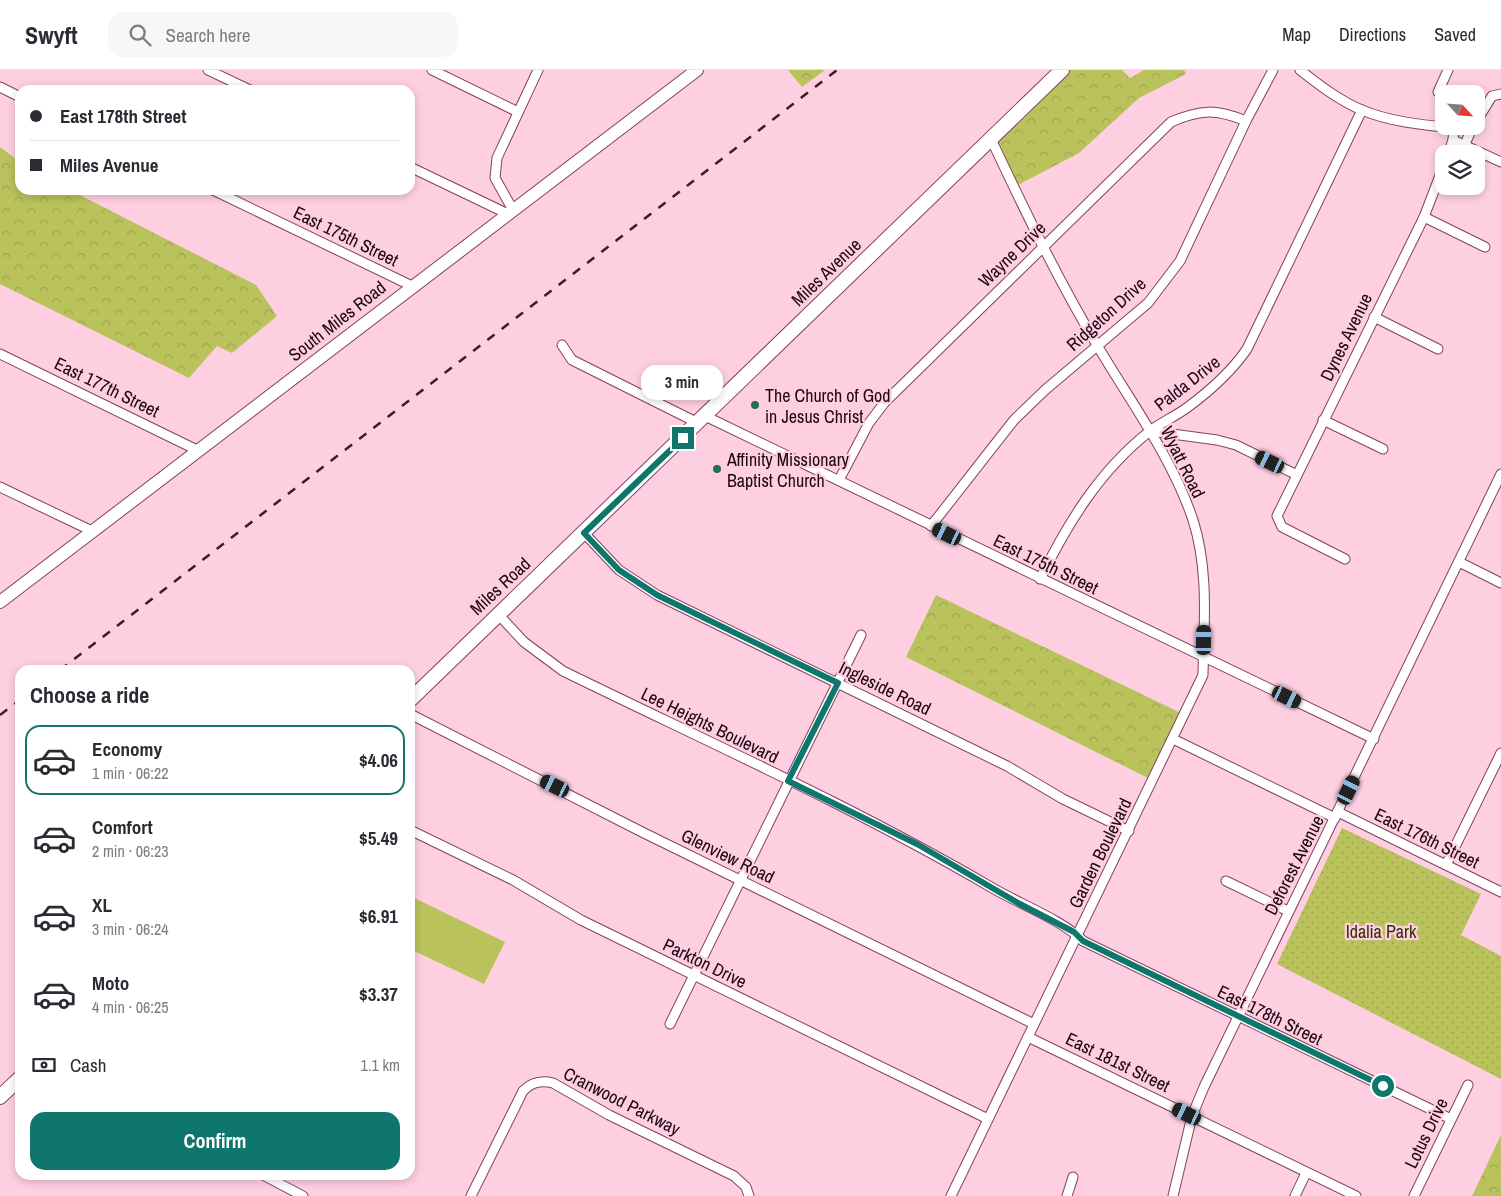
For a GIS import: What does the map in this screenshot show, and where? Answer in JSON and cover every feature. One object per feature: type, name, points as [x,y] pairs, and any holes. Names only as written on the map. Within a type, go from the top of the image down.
[{"type":"main road","name":"Miles Avenue","points":[[617,501],[1062,70]]},
{"type":"main road","name":"Miles Road","points":[[415,695],[617,501]]},
{"type":"main road","points":[[0,1097],[15,1083]]},
{"type":"street","points":[[208,70],[240,85]]},
{"type":"street","points":[[432,70],[518,112]]},
{"type":"street","points":[[511,212],[495,178],[497,158],[538,70]]},
{"type":"street","name":"South Miles Road","points":[[0,602],[697,70]]},
{"type":"street","name":"Ridgeton Drive","points":[[931,526],[1014,420],[1097,345],[1148,303],[1166,282],[1180,261],[1246,122],[1273,70]]},
{"type":"street","points":[[1300,70],[1320,86],[1362,110],[1416,124],[1454,128],[1451,145]]},
{"type":"street","points":[[1441,85],[1448,70]]},
{"type":"street","points":[[0,87],[15,94]]},
{"type":"street","points":[[1485,107],[1492,96],[1501,94]]},
{"type":"street","name":"Palda Drive","points":[[1040,579],[1063,532],[1080,505],[1102,477],[1150,431],[1215,386],[1232,370],[1247,349],[1362,110]]},
{"type":"street","name":"Wayne Drive","points":[[839,480],[869,423],[885,402],[1171,122],[1189,114],[1206,111],[1224,112],[1246,122]]},
{"type":"street","points":[[1465,144],[1469,135]]},
{"type":"street","name":"Wyatt Road","points":[[991,139],[1042,247],[1097,345],[1150,431],[1193,521],[1200,552],[1205,594],[1203,657]]},
{"type":"street","points":[[1453,140],[1501,162]]},
{"type":"street","points":[[415,169],[511,212]]},
{"type":"street","name":"Dynes Avenue","points":[[1345,558],[1282,527],[1277,516],[1424,217],[1435,188]]},
{"type":"street","name":"East 175th Street","points":[[223,195],[412,286]]},
{"type":"street","points":[[1424,217],[1486,247]]},
{"type":"street","points":[[1374,317],[1438,349]]},
{"type":"street","name":"East 175th Street","points":[[562,345],[572,360],[608,378],[839,480],[1040,579],[1374,739]]},
{"type":"street","name":"East 177th Street","points":[[0,354],[199,451]]},
{"type":"street","points":[[1323,420],[1383,449]]},
{"type":"street","points":[[1150,431],[1217,440],[1236,445],[1296,475]]},
{"type":"street","name":"Deforest Avenue","points":[[1173,1196],[1192,1116],[1204,1087],[1501,474]]},
{"type":"street","points":[[0,487],[92,531]]},
{"type":"street","name":"Ingleside Road","points":[[584,533],[619,570],[657,595],[1006,766],[1063,799],[1129,830]]},
{"type":"street","points":[[1459,562],[1501,583]]},
{"type":"street","name":"Lee Heights Boulevard","points":[[498,614],[524,642],[563,671],[917,844],[1078,936]]},
{"type":"street","points":[[670,1024],[861,635]]},
{"type":"street","name":"Garden Boulevard","points":[[951,1196],[1203,675],[1203,657]]},
{"type":"street","name":"Glenview Road","points":[[415,717],[740,880],[1034,1024]]},
{"type":"street","name":"East 176th Street","points":[[1173,739],[1501,892]]},
{"type":"street","points":[[1446,865],[1501,753]]},
{"type":"street","name":"Parkton Drive","points":[[415,832],[513,880],[581,920],[988,1120]]},
{"type":"street","points":[[1226,881],[1288,912]]},
{"type":"street","name":"East 178th Street","points":[[1078,936],[1083,941],[1238,1018],[1451,1119]]},
{"type":"street","name":"East 181st Street","points":[[1028,1037],[1356,1196]]},
{"type":"street","name":"Cranwood Parkway","points":[[471,1196],[523,1092],[535,1083],[543,1081],[553,1084],[609,1115],[734,1176],[746,1187],[749,1196]]},
{"type":"street","name":"Lotus Drive","points":[[1414,1196],[1468,1085]]},
{"type":"street","points":[[1295,1196],[1306,1173]]},
{"type":"street","points":[[1068,1196],[1073,1177]]},
{"type":"street","points":[[272,1180],[303,1196]]},
{"type":"green space","points":[[788,70],[825,70],[802,87]]},
{"type":"green space","points":[[1062,70],[1122,70],[1130,78],[1144,70],[1184,70],[1186,74],[1139,98],[1079,153],[1014,187],[991,139]]},
{"type":"green space","points":[[0,147],[15,158],[15,195],[80,195],[256,285],[277,316],[232,353],[217,346],[189,378],[0,284]]},
{"type":"green space","points":[[936,595],[1185,715],[1154,781],[906,657]]},
{"type":"green space","name":"Idalia Park","points":[[1342,828],[1481,894],[1461,935],[1501,956],[1501,1079],[1277,964]]},
{"type":"green space","points":[[415,898],[505,942],[484,984],[415,951]]},
{"type":"green space","points":[[1501,1135],[1501,1196],[1472,1196]]},
{"type":"railway","points":[[66,665],[837,70]]},
{"type":"railway","points":[[0,715],[15,704]]},
{"type":"place","name":"The Church of God in Jesus Christ","points":[[755,405]]},
{"type":"place","name":"Affinity Missionary Baptist Church","points":[[717,469]]},
{"type":"route","points":[[683,438],[584,533],[619,570],[657,595],[838,683],[788,781],[917,844],[1018,903],[1074,932],[1083,941],[1238,1018],[1383,1086]]}]
